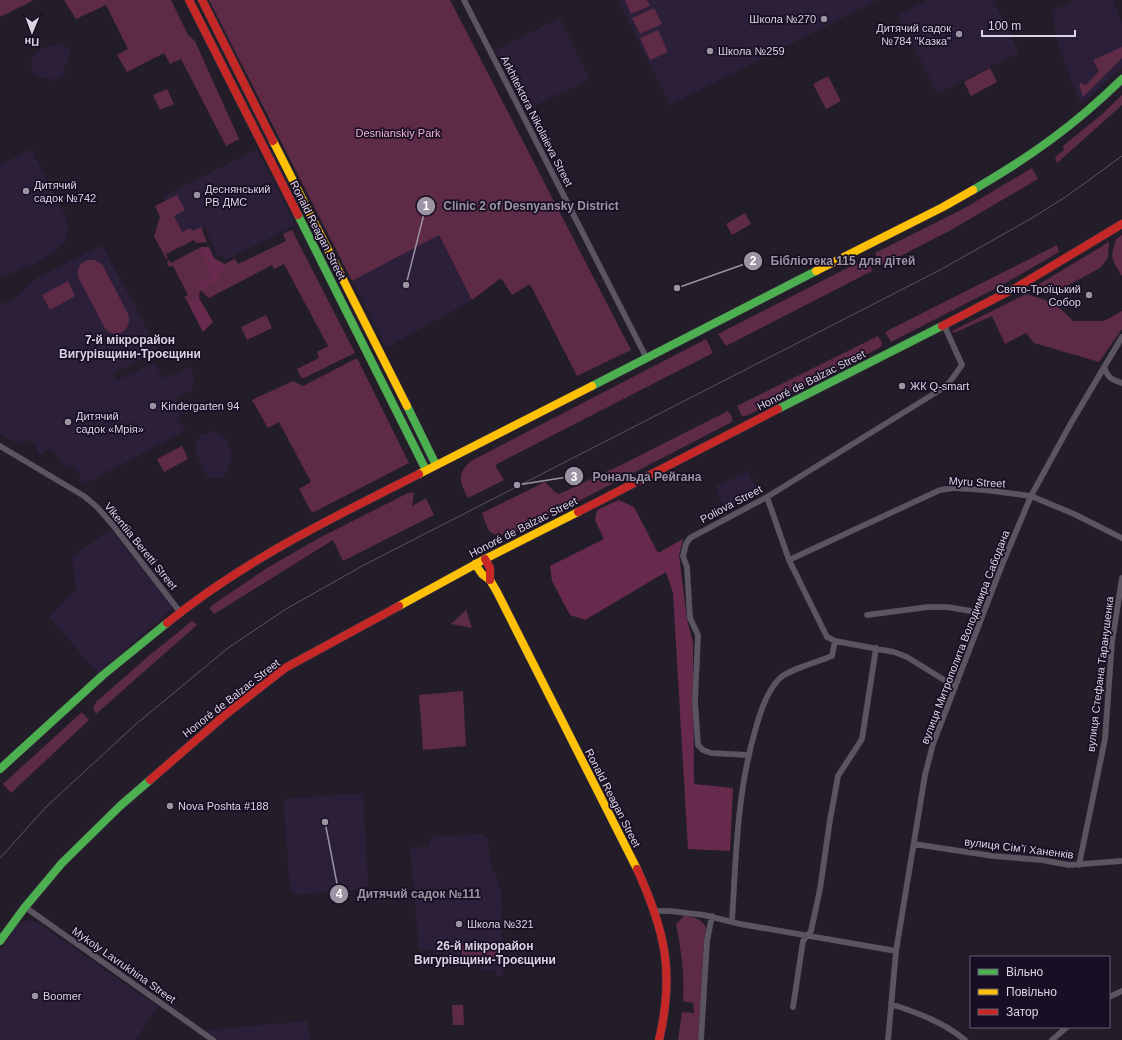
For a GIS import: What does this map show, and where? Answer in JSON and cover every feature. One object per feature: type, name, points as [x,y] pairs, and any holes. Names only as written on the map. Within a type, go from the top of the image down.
[{"type":"main road","name":"Ronald Reagan Street","points":[[189,0],[426,470]]},
{"type":"main road","name":"Ronald Reagan Street","points":[[202,0],[383,357],[436,465]]},
{"type":"main road","points":[[0,769],[103,675],[180,612],[254,561],[324,522],[943,207],[1010,168],[1068,128],[1102,99],[1122,79]]},
{"type":"main road","name":"Honoré de Balzac Street","points":[[0,942],[25,908],[73,852],[120,806],[186,747],[285,668],[485,558],[1019,286],[1122,224]]},
{"type":"main road","name":"Ronald Reagan Street","points":[[485,558],[490,568],[490,580]]},
{"type":"main road","name":"Ronald Reagan Street","points":[[475,564],[482,574],[490,580],[531,659],[585,769],[627,847],[654,911],[662,936],[667,987],[664,1024],[659,1040]]},
{"type":"street","name":"Arkhitektora Nikolaieva Street","points":[[464,0],[646,357]]},
{"type":"street","name":"Poliova Street","points":[[748,755],[711,753],[703,750],[698,745],[696,702],[698,635],[690,618],[686,567],[683,556],[686,544],[690,538],[766,497],[940,390],[948,383],[962,365],[944,325]]},
{"type":"street","name":"вулиця Митрополита Володимира Сабодана","points":[[888,1040],[896,951],[925,775],[933,744],[954,686],[1031,496],[1122,337]]},
{"type":"street","points":[[1104,367],[1106,374],[1111,379],[1122,383]]},
{"type":"street","name":"Vikentiia Beretti Street","points":[[0,446],[84,496],[97,507],[112,524],[180,612]]},
{"type":"street","name":"Myru Street","points":[[789,560],[940,490],[954,488],[1031,496],[1074,514],[1122,538]]},
{"type":"street","points":[[766,497],[789,560],[828,637],[835,641],[876,648],[907,657],[954,686]]},
{"type":"street","name":"вулиця Стефана Таранушенка","points":[[1079,865],[1105,739],[1112,642],[1122,578]]},
{"type":"street","points":[[867,614],[928,607],[947,607],[983,613]]},
{"type":"street","points":[[732,922],[739,807],[748,755],[760,714],[765,702],[780,679],[787,674],[832,656],[835,641]]},
{"type":"street","points":[[792,1006],[803,942],[811,931],[820,889],[838,776],[862,739],[876,648]]},
{"type":"street","name":"вулиця Сімʼї Ханенків","points":[[914,844],[993,856],[1042,860],[1069,865],[1122,861]]},
{"type":"street","name":"Mykoly Lavrukhina Street","points":[[25,908],[212,1040]]},
{"type":"street","points":[[654,911],[670,911],[712,916],[740,924],[896,951]]},
{"type":"street","points":[[701,1040],[707,941],[712,916]]},
{"type":"street","points":[[1110,997],[1122,991]]},
{"type":"street","points":[[891,1004],[930,1018],[955,1032],[965,1040]]},
{"type":"street","points":[[1052,1040],[1066,1028]]},
{"type":"shaded area","name":"Школа №259","points":[[618,0],[878,0],[670,105]]},
{"type":"shaded area","name":"Дитячий садок №784 \"Казка\"","points":[[927,0],[993,0],[1019,53],[937,93],[898,15]]},
{"type":"shaded area","points":[[1074,0],[1113,0],[1122,23],[1122,67],[1081,105],[1057,42],[1052,11]]},
{"type":"shaded area","points":[[560,18],[590,79],[525,110],[495,50]]},
{"type":"shaded area","points":[[60,44],[71,49],[69,60],[63,70],[65,75],[52,81],[50,77],[39,77],[34,74],[31,67],[31,61],[38,51]]},
{"type":"shaded area","name":"Дитячий садок №742","points":[[31,149],[66,217],[68,226],[67,236],[63,244],[55,250],[55,252],[27,268],[26,267],[6,276],[0,277],[0,165]]},
{"type":"shaded area","points":[[257,149],[296,225],[227,259],[216,254],[205,227],[184,236],[163,197]]},
{"type":"shaded area","points":[[439,235],[472,300],[386,348],[352,281]]},
{"type":"shaded area","points":[[102,245],[159,351],[114,373],[117,380],[154,363],[164,379],[190,366],[194,378],[191,391],[176,399],[184,414],[177,417],[185,431],[84,484],[73,465],[64,469],[55,452],[52,453],[49,448],[40,455],[32,441],[29,443],[27,439],[17,444],[0,434],[0,305],[16,297],[37,278]]},
{"type":"shaded area","points":[[209,247],[214,258],[226,265],[219,280],[200,290],[197,283],[213,275],[199,248]]},
{"type":"shaded area","points":[[194,298],[199,298],[213,322],[203,332],[187,301]]},
{"type":"shaded area","points":[[215,431],[228,441],[232,456],[227,472],[223,477],[216,478],[208,477],[194,449],[198,438],[202,434]]},
{"type":"shaded area","points":[[748,471],[759,493],[726,510],[715,487]]},
{"type":"shaded area","points":[[619,500],[634,507],[658,553],[683,539],[679,556],[687,619],[693,643],[694,784],[733,788],[730,851],[688,849],[673,593],[666,572],[585,620],[570,615],[552,581],[550,566],[604,539],[595,520],[597,510]]},
{"type":"shaded area","points":[[111,529],[173,608],[98,673],[49,617],[76,589],[72,557]]},
{"type":"shaded area","points":[[363,793],[368,883],[365,889],[295,895],[290,888],[283,799]]},
{"type":"shaded area","name":"Школа №321","points":[[483,834],[488,839],[490,862],[501,889],[503,976],[496,976],[496,971],[481,970],[481,964],[460,965],[459,960],[450,960],[450,954],[435,955],[434,950],[419,950],[410,848],[430,846],[430,837]]},
{"type":"shaded area","points":[[29,920],[38,923],[158,1007],[135,1040],[0,1040],[0,951],[17,926],[20,923]]},
{"type":"shaded area","points":[[308,1021],[310,1040],[220,1040],[206,1030]]},
{"type":"green space","points":[[0,0],[34,0],[0,17]]},
{"type":"green space","points":[[64,0],[171,0],[188,35],[195,41],[239,139],[226,146],[181,59],[170,64],[164,53],[127,72],[117,55],[128,49],[106,5],[76,19]]},
{"type":"green space","name":"Desnianskiy Park","points":[[209,0],[450,0],[631,350],[577,376],[530,284],[512,295],[501,278],[472,300],[439,235],[352,281]]},
{"type":"green space","points":[[625,0],[647,0],[650,6],[631,14]]},
{"type":"green space","points":[[654,8],[662,24],[640,34],[632,18]]},
{"type":"green space","points":[[658,30],[668,52],[650,60],[640,38]]},
{"type":"green space","points":[[1122,47],[1122,58],[1083,97],[1079,84],[1081,83],[1086,85],[1099,71],[1093,60]]},
{"type":"green space","points":[[990,68],[997,82],[971,96],[964,82]]},
{"type":"green space","points":[[828,76],[841,101],[826,109],[813,84]]},
{"type":"green space","points":[[167,89],[174,104],[160,110],[153,95]]},
{"type":"green space","points":[[1122,95],[1122,105],[1057,163],[1055,157],[1064,150],[1063,146],[1101,115]]},
{"type":"green space","points":[[1032,168],[1038,179],[951,230],[881,266],[875,253],[963,209]]},
{"type":"green space","points":[[177,195],[185,210],[174,216],[182,232],[190,228],[192,231],[201,227],[207,242],[196,243],[194,240],[166,254],[168,258],[166,259],[154,236],[160,217],[155,206]]},
{"type":"green space","points":[[745,213],[751,224],[732,235],[726,224]]},
{"type":"green space","points":[[292,230],[355,353],[302,379],[297,369],[319,358],[317,352],[328,346],[284,264],[274,269],[272,265],[209,298],[200,290],[199,298],[194,298],[187,301],[184,297],[188,295],[173,266],[169,267],[167,262],[169,260],[171,263],[199,248],[214,275],[219,280],[226,263],[235,259],[238,264],[286,241],[283,234]]},
{"type":"green space","points":[[1122,235],[1122,276],[1114,262],[1112,255],[1116,239]]},
{"type":"green space","points":[[1109,242],[1108,258],[1100,268],[1050,295],[1031,289]]},
{"type":"green space","points":[[1057,245],[1059,252],[1002,285],[891,342],[885,332]]},
{"type":"green space","points":[[867,258],[872,271],[726,346],[718,334]]},
{"type":"green space","points":[[94,260],[102,264],[128,314],[128,324],[120,333],[115,334],[106,330],[78,277],[80,266],[83,262]]},
{"type":"green space","points":[[68,281],[75,296],[50,310],[42,295]]},
{"type":"green space","points":[[1026,294],[1055,303],[1073,321],[1104,321],[1122,311],[1122,329],[1099,362],[1034,343],[1026,333],[1005,344],[992,316],[954,333],[952,331]]},
{"type":"green space","points":[[266,315],[272,328],[247,340],[241,327]]},
{"type":"green space","points":[[878,336],[882,343],[881,347],[746,416],[742,416],[737,406]]},
{"type":"green space","points":[[706,339],[713,353],[495,465],[504,480],[468,498],[461,483],[461,474],[471,461]]},
{"type":"green space","points":[[357,358],[409,463],[312,513],[299,489],[311,482],[279,422],[268,428],[252,400],[293,381],[303,386]]},
{"type":"green space","points":[[728,411],[732,417],[732,422],[511,536],[508,533],[501,535],[493,534],[488,528],[482,513],[545,482],[559,494],[621,465]]},
{"type":"green space","points":[[182,446],[188,459],[164,472],[157,459]]},
{"type":"green space","points":[[414,492],[412,506],[426,498],[434,515],[343,561],[333,540],[214,614],[210,609],[211,606],[267,568],[321,537],[408,493]]},
{"type":"green space","points":[[466,610],[472,628],[451,624]]},
{"type":"green space","points":[[192,621],[197,625],[96,714],[93,708],[96,702],[151,654]]},
{"type":"green space","points":[[463,691],[466,746],[423,750],[419,695]]},
{"type":"green space","points":[[82,712],[89,720],[11,793],[3,784]]},
{"type":"green space","points":[[685,915],[701,921],[707,930],[699,1040],[678,1040],[682,1012],[694,1013],[693,1003],[683,1001],[682,962],[676,924]]},
{"type":"green space","points":[[500,942],[501,962],[463,964],[461,945]]},
{"type":"green space","points":[[452,1005],[463,1005],[464,1025],[453,1025]]},
{"type":"tram line","points":[[0,858],[46,807],[135,725],[228,648],[286,609],[364,565],[940,270],[1032,218],[1067,196],[1122,156]]},
{"type":"traffic: fast","points":[[973,190],[1033,153],[1069,126],[1122,79]]},
{"type":"traffic: fast","points":[[298,215],[426,470]]},
{"type":"traffic: fast","points":[[592,386],[816,271]]},
{"type":"traffic: fast","points":[[778,409],[942,326]]},
{"type":"traffic: fast","points":[[407,406],[436,465]]},
{"type":"traffic: fast","points":[[0,769],[103,675],[167,623]]},
{"type":"traffic: fast","points":[[0,941],[25,907],[62,863],[120,806],[150,780]]},
{"type":"traffic: slow","points":[[273,141],[407,406]]},
{"type":"traffic: slow","points":[[816,271],[943,207],[973,190]]},
{"type":"traffic: slow","points":[[419,474],[592,386]]},
{"type":"traffic: slow","points":[[399,606],[485,559],[578,512]]},
{"type":"traffic: slow","points":[[475,564],[482,574],[490,580],[497,592],[637,869]]},
{"type":"traffic: jam","points":[[189,0],[298,215]]},
{"type":"traffic: jam","points":[[202,0],[273,141]]},
{"type":"traffic: jam","points":[[942,326],[1019,286],[1122,224]]},
{"type":"traffic: jam","points":[[578,512],[778,409]]},
{"type":"traffic: jam","points":[[167,623],[196,601],[257,560],[321,524],[419,474]]},
{"type":"traffic: jam","points":[[485,559],[490,568],[490,580]]},
{"type":"traffic: jam","points":[[150,780],[225,715],[285,668],[399,606]]},
{"type":"traffic: jam","points":[[637,869],[647,891],[654,912],[664,952],[666,993],[664,1016],[659,1040]]},
{"type":"place","name":"Школа №270","points":[[824,19]]},
{"type":"place","name":"Дитячий садок №784 \"Казка\"","points":[[959,34]]},
{"type":"place","name":"Школа №259","points":[[710,51]]},
{"type":"place","name":"Дитячий садок №742","points":[[26,191]]},
{"type":"place","name":"Деснянський РВ ДМС","points":[[197,195]]},
{"type":"place","name":"Clinic 2 of Desnyansky District","points":[[406,285]]},
{"type":"place","name":"Бібліотека 115 для дітей","points":[[677,288]]},
{"type":"place","name":"Свято-Троїцький Собор","points":[[1089,295]]},
{"type":"place","name":"ЖК Q-smart","points":[[902,386]]},
{"type":"place","name":"Kindergarten 94","points":[[153,406]]},
{"type":"place","name":"Дитячий садок «Мрія»","points":[[68,422]]},
{"type":"place","name":"Рональда Рейгана","points":[[517,485]]},
{"type":"place","name":"Nova Poshta #188","points":[[170,806]]},
{"type":"place","name":"Дитячий садок №111","points":[[325,822]]},
{"type":"place","name":"Школа №321","points":[[459,924]]},
{"type":"place","name":"Boomer","points":[[35,996]]},
{"type":"district","name":"7-й мікрорайон Вигурівщини-Троєщини","points":[[130,347]]},
{"type":"district","name":"26-й мікрорайон Вигурівщини-Троєщини","points":[[485,953]]}]
